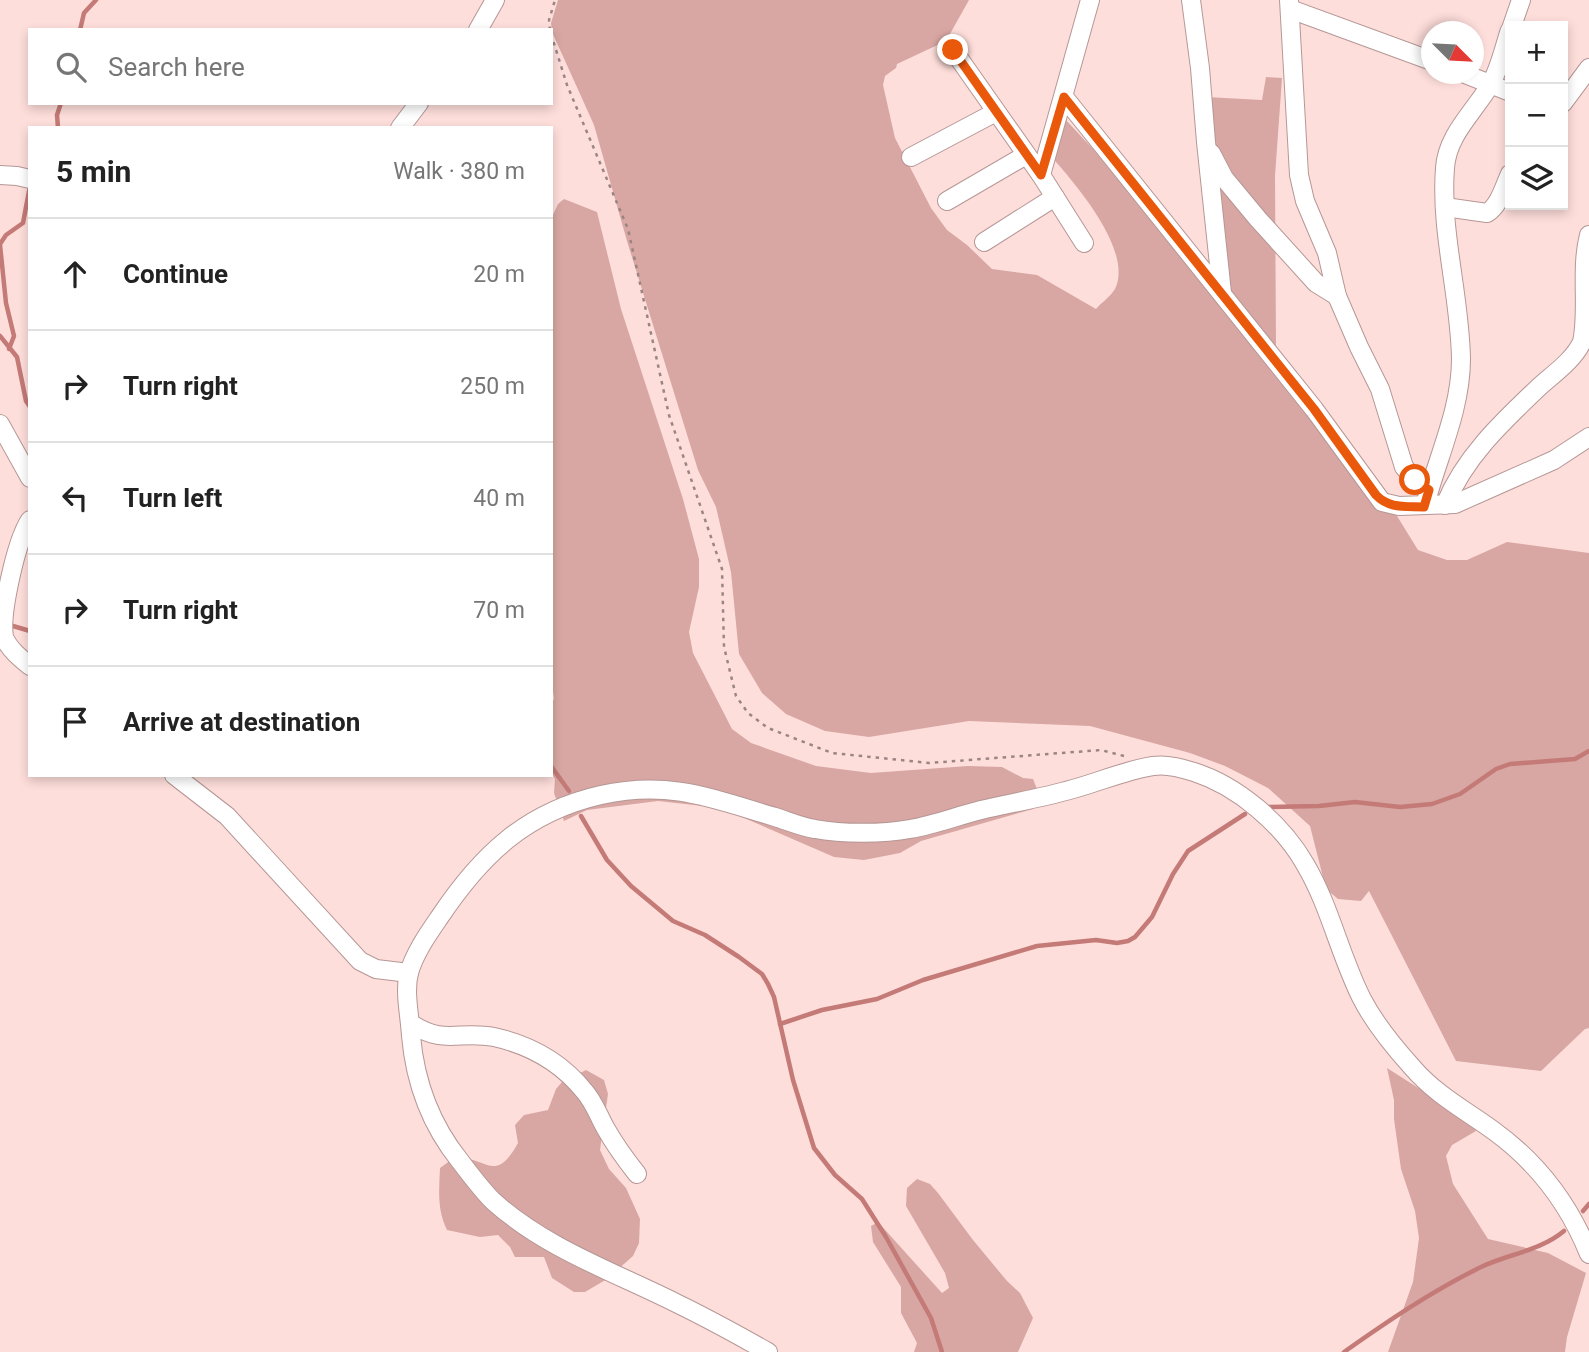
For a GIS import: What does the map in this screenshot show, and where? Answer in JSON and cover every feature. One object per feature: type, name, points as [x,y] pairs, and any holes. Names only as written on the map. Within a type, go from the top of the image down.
[{"type":"street","points":[[479,28],[495,0]]},
{"type":"street","points":[[1041,175],[1090,0]]},
{"type":"street","points":[[1191,0],[1222,293]]},
{"type":"street","points":[[1514,21],[1521,0]]},
{"type":"street","points":[[1421,57],[1290,4],[1299,175],[1305,201],[1327,253],[1337,296],[1380,390],[1404,467],[1426,498]]},
{"type":"street","points":[[1426,498],[1450,425],[1461,360],[1446,207],[1445,167],[1450,145],[1466,116],[1491,83],[1505,44]]},
{"type":"street","points":[[953,50],[1041,175],[1084,243]]},
{"type":"street","points":[[1568,78],[1589,67]]},
{"type":"street","points":[[1568,96],[1589,67]]},
{"type":"street","points":[[1484,81],[1505,90]]},
{"type":"street","points":[[1064,97],[1314,409],[1382,502],[1391,505],[1426,498],[1445,505],[1467,499],[1554,460],[1589,437]]},
{"type":"street","points":[[402,126],[417,105]]},
{"type":"street","points":[[911,157],[996,112]]},
{"type":"street","points":[[1206,142],[1224,178],[1258,219],[1315,283],[1337,296]]},
{"type":"street","points":[[947,201],[1026,155]]},
{"type":"street","points":[[0,175],[28,179]]},
{"type":"street","points":[[1446,207],[1487,213],[1497,203],[1505,185]]},
{"type":"street","points":[[984,242],[1055,197]]},
{"type":"street","points":[[1445,505],[1453,484],[1500,424],[1572,356],[1582,341],[1586,320],[1585,249],[1589,235]]},
{"type":"street","points":[[0,424],[28,474]]},
{"type":"street","points":[[28,523],[14,554],[2,625],[9,646],[28,664]]},
{"type":"street","points":[[768,1352],[680,1304],[585,1260],[529,1228],[491,1199],[451,1150],[433,1121],[420,1085],[413,1052],[407,991],[409,973],[438,920],[483,860],[515,833],[550,811],[601,795],[648,788],[683,790],[816,829],[853,832],[908,830],[1053,795],[1158,765],[1194,772],[1221,784],[1248,801],[1271,822],[1305,864],[1363,1000],[1383,1033],[1428,1085],[1497,1133],[1534,1166],[1564,1204],[1589,1254]]},
{"type":"street","points":[[177,777],[227,816],[360,961],[376,969],[409,973]]},
{"type":"street","points":[[411,1023],[434,1036],[478,1035],[517,1044],[541,1054],[563,1068],[587,1093],[606,1128],[637,1174]]},
{"type":"path","points":[[550,28],[549,20],[555,0]]},
{"type":"path","points":[[553,39],[567,86],[628,229],[669,415],[722,569],[724,647],[736,696],[748,713],[768,728],[832,753],[929,762],[1101,750],[1158,765]]},
{"type":"shaded area","points":[[558,0],[969,0],[946,41],[897,64],[896,68],[885,76],[883,85],[895,138],[931,208],[947,230],[992,269],[1037,275],[1096,309],[1115,289],[1119,273],[1116,255],[1098,217],[1049,154],[1064,118],[1175,248],[1230,298],[1206,97],[1262,100],[1266,77],[1282,78],[1275,176],[1276,349],[1363,461],[1418,550],[1447,560],[1467,560],[1507,542],[1589,553],[1589,1028],[1541,1071],[1456,1061],[1369,891],[1361,901],[1338,899],[1326,889],[1310,826],[1268,788],[1225,766],[1190,753],[1090,726],[969,721],[869,737],[825,731],[786,714],[762,693],[739,654],[731,572],[716,507],[698,470],[594,125],[553,34],[551,23]]},
{"type":"shaded area","points":[[564,199],[597,212],[621,309],[683,499],[699,559],[699,587],[689,632],[693,653],[732,729],[751,743],[816,766],[871,773],[968,766],[1002,767],[1023,778],[1033,779],[1038,804],[1033,809],[921,841],[900,853],[864,860],[834,857],[735,814],[712,807],[658,801],[587,810],[564,821],[554,793],[553,776],[553,215]]},
{"type":"shaded area","points":[[1387,1068],[1470,1121],[1476,1131],[1452,1145],[1446,1156],[1453,1184],[1488,1239],[1548,1253],[1586,1273],[1565,1352],[1388,1352],[1413,1282],[1419,1238],[1415,1211],[1401,1169],[1394,1100]]},
{"type":"shaded area","points":[[586,1070],[604,1080],[608,1094],[600,1150],[609,1169],[626,1188],[640,1219],[639,1243],[633,1256],[607,1279],[585,1292],[574,1292],[552,1278],[544,1257],[515,1257],[510,1247],[498,1235],[480,1237],[447,1230],[440,1207],[440,1168],[455,1157],[491,1166],[503,1163],[518,1143],[515,1125],[524,1115],[548,1110],[556,1089],[562,1082]]},
{"type":"shaded area","points":[[917,1179],[930,1184],[973,1240],[1020,1293],[1033,1318],[1018,1352],[914,1352],[917,1343],[901,1313],[901,1287],[873,1242],[871,1226],[878,1222],[942,1293],[949,1288],[945,1273],[906,1206],[907,1188]]},
{"type":"waterway","points":[[80,28],[84,13],[96,0]]},
{"type":"waterway","points":[[58,126],[57,115],[60,105]]},
{"type":"waterway","points":[[0,244],[6,235],[23,223],[28,197]]},
{"type":"waterway","points":[[0,245],[6,303],[14,336],[9,349]]},
{"type":"waterway","points":[[0,336],[17,357],[28,404]]},
{"type":"waterway","points":[[13,626],[28,630]]},
{"type":"waterway","points":[[1268,807],[1355,802],[1400,807],[1432,804],[1460,794],[1496,769],[1510,764],[1575,759],[1589,751]]},
{"type":"waterway","points":[[553,769],[569,791]]},
{"type":"waterway","points":[[780,1024],[822,1010],[877,999],[923,980],[1037,946],[1096,940],[1117,943],[1128,941],[1135,937],[1152,917],[1173,874],[1188,851],[1245,814]]},
{"type":"waterway","points":[[581,816],[607,860],[631,886],[673,921],[705,935],[762,974],[774,997],[793,1080],[814,1148],[835,1175],[862,1199],[886,1237],[931,1318],[942,1352]]},
{"type":"waterway","points":[[1583,1211],[1589,1204]]},
{"type":"waterway","points":[[1344,1352],[1463,1276],[1545,1243],[1564,1231]]},
{"type":"route","points":[[953,50],[1041,175],[1064,97],[1314,409],[1382,502],[1424,507],[1429,490],[1415,480]]}]
